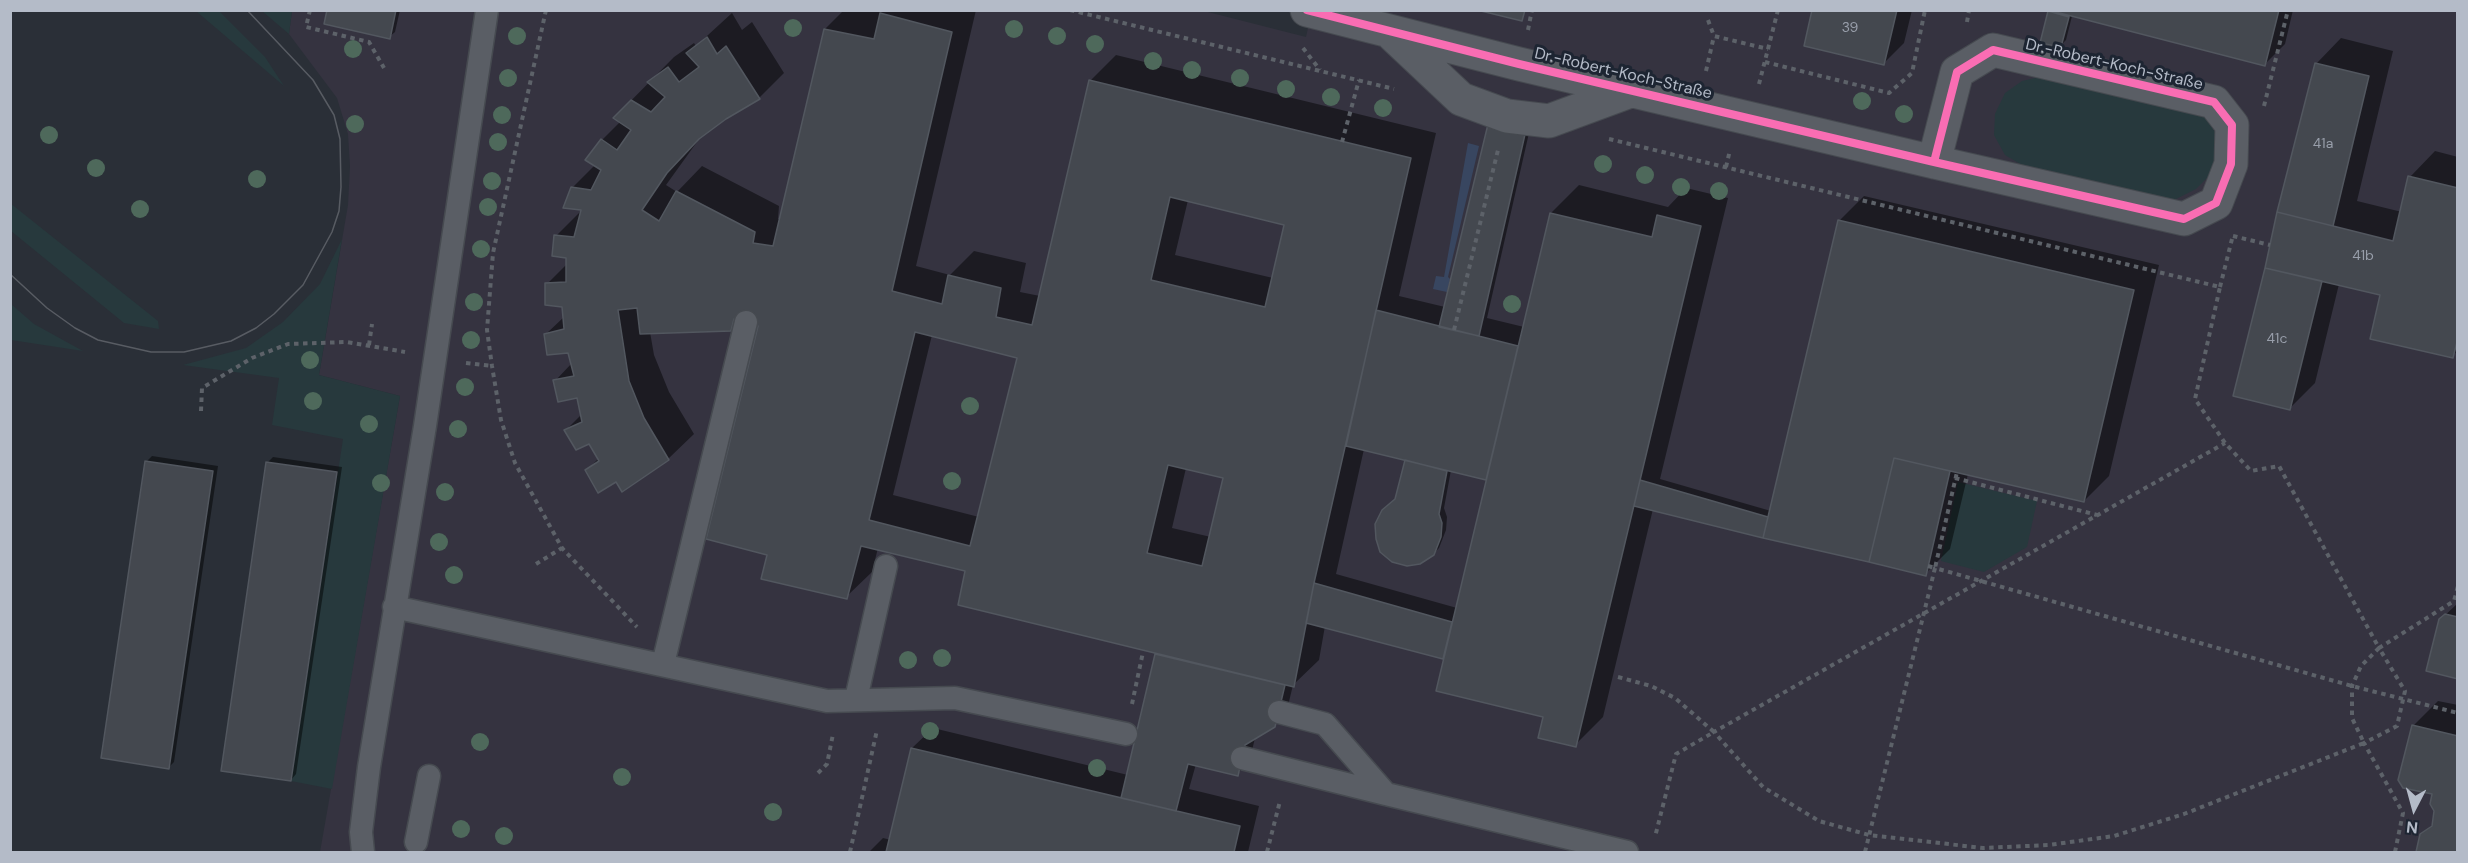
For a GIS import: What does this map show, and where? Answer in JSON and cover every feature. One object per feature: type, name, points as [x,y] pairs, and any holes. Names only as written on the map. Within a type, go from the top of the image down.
[{"type":"street","name":"Dr.-Robert-Koch-Straße","points":[[1307,10],[1365,20],[1519,64],[1934,162],[2184,219],[2216,203],[2231,164],[2232,125],[2214,102],[1993,50],[1957,72],[1934,162]]},
{"type":"street","name":"Dr.-Robert-Koch-Straße","points":[[1365,20],[1461,99],[1507,116],[1549,121],[1633,90]]},
{"type":"lane","points":[[363,852],[361,832],[394,607],[425,426],[487,10]]},
{"type":"lane","points":[[663,664],[746,322]]},
{"type":"lane","points":[[848,700],[886,566]]},
{"type":"lane","points":[[394,607],[827,701],[955,698],[1126,734]]},
{"type":"lane","points":[[1279,712],[1324,724],[1386,794]]},
{"type":"lane","points":[[1242,758],[1627,852]]},
{"type":"lane","points":[[416,842],[429,776]]},
{"type":"path","points":[[309,10],[306,27],[369,42],[384,68]]},
{"type":"path","points":[[546,10],[493,253],[488,330],[492,366],[501,420],[515,462],[562,548],[634,622]]},
{"type":"path","points":[[1070,10],[1400,90]]},
{"type":"path","points":[[1519,64],[1533,10]]},
{"type":"path","points":[[1765,62],[1889,93],[1911,73],[1925,10]]},
{"type":"path","points":[[1708,20],[1714,36],[1768,49]]},
{"type":"path","points":[[1342,142],[1359,80]]},
{"type":"path","points":[[1454,330],[1507,116]]},
{"type":"path","points":[[1607,138],[2220,287],[2195,399],[2225,443],[2251,471],[2279,466],[2405,691],[2397,726],[2364,743],[2184,814],[2114,836],[2049,845],[1983,848],[1869,835],[1819,821],[1762,787],[1714,732],[1675,698],[1651,686],[1618,677]]},
{"type":"path","points":[[2233,236],[2270,245]]},
{"type":"path","points":[[369,345],[372,324]]},
{"type":"path","points":[[201,411],[202,388],[252,358],[288,344],[347,342],[492,366]]},
{"type":"path","points":[[1654,842],[1676,754],[2225,443]]},
{"type":"path","points":[[1865,852],[1957,472]]},
{"type":"path","points":[[1955,478],[2098,515]]},
{"type":"path","points":[[536,564],[562,548]]},
{"type":"path","points":[[1928,566],[2352,686],[2457,713]]},
{"type":"path","points":[[2395,852],[2403,813],[2352,718],[2352,686],[2361,666],[2379,648],[2454,601],[2457,586]]},
{"type":"path","points":[[1126,734],[1143,652]]},
{"type":"path","points":[[850,852],[884,699]]},
{"type":"path","points":[[818,773],[828,764],[848,700]]},
{"type":"path","points":[[1267,852],[1272,830]]},
{"type":"shaded area","points":[[292,10],[1200,10],[1306,37],[1312,10],[2457,11],[2457,852],[320,852],[400,396],[319,375],[348,205],[350,166],[348,134],[337,98],[289,34]]},
{"type":"shaded area","points":[[196,11],[219,11],[265,57],[284,86]]},
{"type":"shaded area","points":[[262,11],[292,11],[289,34]]},
{"type":"shaded area","points":[[2048,75],[2188,108],[2206,118],[2215,132],[2216,158],[2208,177],[2196,189],[2176,199],[2156,200],[2027,168],[2005,155],[1994,135],[1995,114],[2005,93],[2022,81]]},
{"type":"shaded area","points":[[10,203],[158,321],[159,329],[124,323],[11,231]]},
{"type":"shaded area","points":[[342,239],[319,375],[400,396],[332,789],[291,781],[343,439],[272,425],[279,378],[183,365],[246,348],[283,322],[320,284]]},
{"type":"shaded area","points":[[11,304],[34,324],[83,351],[11,340]]},
{"type":"shaded area","points":[[1958,482],[2037,501],[2027,547],[1984,572],[1941,561]]},
{"type":"water","points":[[1468,143],[1479,146],[1448,277],[1450,279],[1447,292],[1433,289],[1436,276],[1444,277]]},
{"type":"building","points":[[327,10],[396,10],[390,39],[324,24]]},
{"type":"building","points":[[1477,10],[1525,10],[1522,21]]},
{"type":"building","points":[[1812,10],[1897,10],[1884,65],[1804,46]]},
{"type":"building","points":[[2048,10],[2279,10],[2265,66]]},
{"type":"building","points":[[2048,11],[2069,17],[2061,47],[2040,43]]},
{"type":"building","points":[[880,13],[952,32],[892,291],[942,304],[948,275],[1001,288],[996,317],[1032,325],[1089,80],[1411,158],[1314,583],[1294,687],[958,605],[965,571],[861,546],[847,599],[761,579],[767,555],[706,539],[758,326],[734,319],[731,331],[640,334],[637,308],[618,310],[629,381],[644,418],[669,460],[622,492],[616,482],[598,493],[585,470],[599,461],[589,444],[576,450],[564,430],[582,422],[577,398],[558,402],[553,380],[574,376],[568,353],[547,355],[544,334],[564,329],[562,307],[545,305],[545,283],[566,282],[566,258],[552,256],[554,235],[574,237],[581,210],[563,208],[571,187],[591,190],[601,170],[585,160],[601,139],[617,150],[631,130],[613,118],[631,100],[651,112],[665,97],[647,82],[668,67],[679,82],[699,67],[686,53],[707,37],[717,54],[726,46],[760,99],[726,119],[699,139],[667,173],[642,210],[659,221],[676,191],[755,232],[753,243],[773,246],[824,29],[874,39]],"holes":[[[1170,197],[1284,225],[1265,307],[1151,280]],[[915,332],[1017,358],[970,546],[869,520]],[[1168,465],[1223,478],[1202,566],[1147,553]]]},
{"type":"building","points":[[2315,63],[2369,76],[2333,226],[2277,212]]},
{"type":"building","points":[[1489,120],[1526,130],[1479,336],[1439,327]]},
{"type":"building","points":[[2408,176],[2458,188],[2458,338],[2453,358],[2370,339],[2380,295],[2265,268],[2277,212],[2393,241]]},
{"type":"building","points":[[1550,213],[1652,237],[1657,215],[1701,226],[1576,747],[1538,738],[1543,717],[1436,691]]},
{"type":"building","points":[[1838,220],[2134,290],[2084,502],[1894,458],[1869,562],[1763,538]]},
{"type":"building","points":[[2265,268],[2322,281],[2290,410],[2233,396]]},
{"type":"building","points":[[1376,310],[1518,346],[1486,480],[1346,446]]},
{"type":"building","points":[[1894,458],[1950,471],[1926,576],[1869,562]]},
{"type":"building","points":[[1405,460],[1447,471],[1439,514],[1442,523],[1441,537],[1434,555],[1420,564],[1407,566],[1392,562],[1380,552],[1375,524],[1382,510],[1395,499]]},
{"type":"building","points":[[145,461],[213,471],[169,769],[101,758]]},
{"type":"building","points":[[266,462],[337,472],[291,781],[221,771]]},
{"type":"building","points":[[1640,480],[1768,517],[1763,538],[1634,506]]},
{"type":"building","points":[[1314,583],[1452,622],[1443,659],[1306,623]]},
{"type":"building","points":[[2445,614],[2458,617],[2458,679],[2426,671],[2439,619]]},
{"type":"building","points":[[1155,654],[1285,685],[1275,727],[1245,745],[1238,776],[1188,764],[1176,811],[1121,798]]},
{"type":"building","points":[[2412,725],[2458,736],[2458,852],[2416,852],[2420,834],[2432,826],[2434,811],[2430,804],[2432,794],[2403,788],[2398,780]]},
{"type":"building","points":[[911,748],[1240,826],[1234,852],[886,852]]},
{"type":"tram line","points":[[10,274],[47,308],[75,328],[98,340],[151,352],[184,352],[231,341],[256,328],[274,314],[303,285],[332,232],[339,211],[340,139],[334,115],[313,80],[247,10]]},
{"type":"cycle path","points":[[1307,10],[1519,64],[1934,162],[2184,219],[2216,203],[2231,164],[2232,125],[2214,102],[1993,50],[1957,72],[1934,162]]}]
